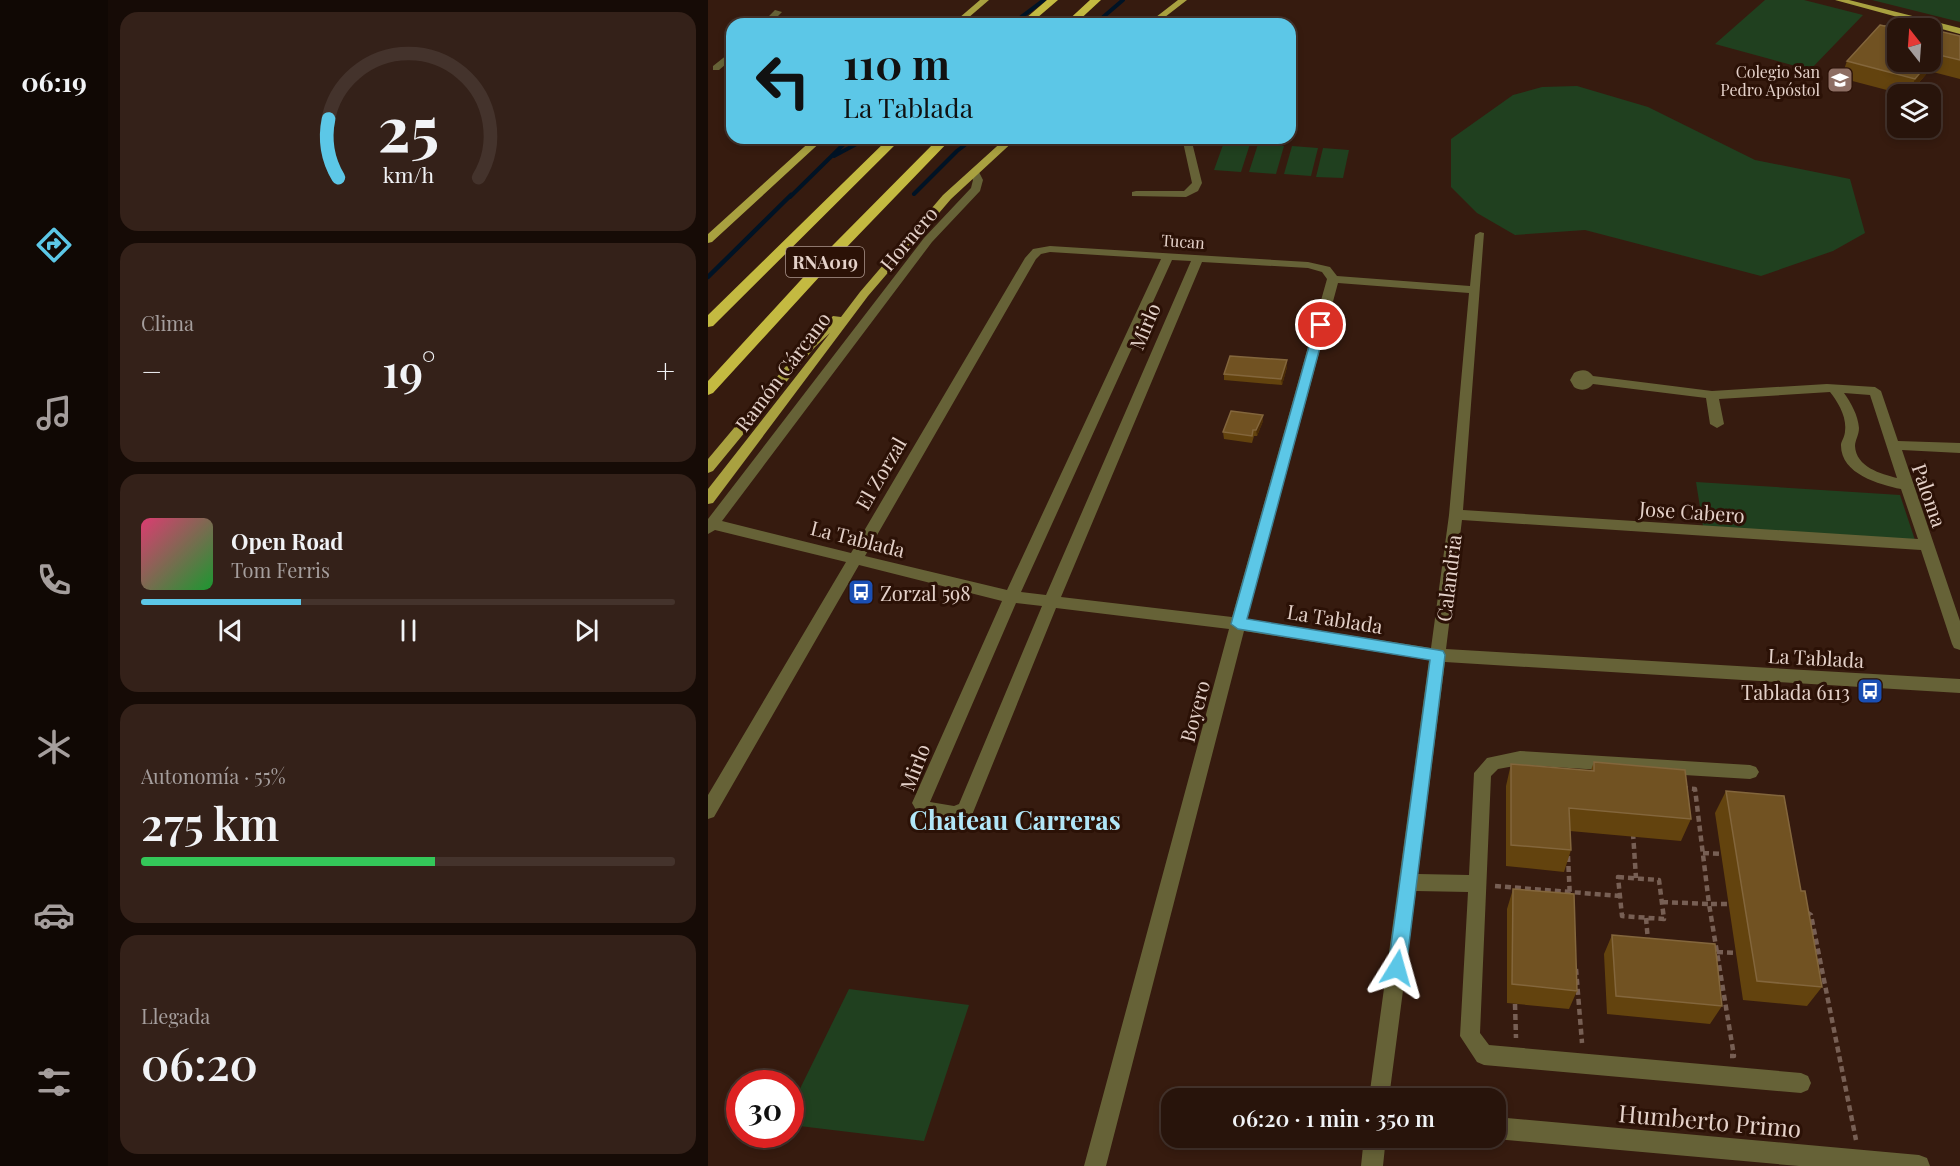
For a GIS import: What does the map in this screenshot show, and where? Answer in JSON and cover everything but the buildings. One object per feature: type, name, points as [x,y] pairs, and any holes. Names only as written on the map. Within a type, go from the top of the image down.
[{"type":"highway","points":[[1031,18],[1053,0]]},
{"type":"highway","points":[[1076,18],[1096,0]]},
{"type":"highway","points":[[708,322],[890,144]]},
{"type":"highway","name":"RNA019","points":[[708,390],[830,256],[940,144]]},
{"type":"main road","points":[[963,18],[985,0]]},
{"type":"main road","points":[[1159,18],[1183,0]]},
{"type":"main road","points":[[1839,0],[1960,28]]},
{"type":"main road","points":[[1857,0],[1960,28]]},
{"type":"main road","points":[[708,240],[813,144]]},
{"type":"main road","name":"Ramón Cárcano","points":[[708,499],[864,294],[947,197],[1005,144]]},
{"type":"main road","name":"Ramón Cárcano","points":[[708,468],[811,344],[864,294]]},
{"type":"street","points":[[772,18],[778,12]]},
{"type":"street","points":[[716,68],[726,59]]},
{"type":"street","points":[[1136,194],[1186,194],[1194,189],[1197,183],[1188,144]]},
{"type":"street","name":"Hornero","points":[[710,526],[928,240],[976,189],[978,180],[974,172]]},
{"type":"street","name":"Calandria","points":[[1380,1088],[1456,515],[1480,235]]},
{"type":"street","name":"Tucan","points":[[1037,251],[1050,249],[1308,265],[1330,274],[1475,290]]},
{"type":"street","name":"El Zorzal","points":[[708,811],[1037,251]]},
{"type":"street","name":"Mirlo","points":[[1168,256],[1011,597],[921,802],[925,809],[954,814],[966,809],[1197,258]]},
{"type":"street","name":"Boyero","points":[[1095,1166],[1330,274]]},
{"type":"street","points":[[1590,380],[1712,395],[1834,389],[1843,399],[1853,430],[1848,448],[1851,458],[1861,468],[1877,478],[1906,485]]},
{"type":"street","name":"Paloma","points":[[1834,389],[1875,391],[1960,644]]},
{"type":"street","points":[[1712,395],[1717,424]]},
{"type":"street","points":[[1893,445],[1960,448]]},
{"type":"street","points":[[1868,472],[1876,469],[1901,471]]},
{"type":"street","name":"Jose Cabero","points":[[1456,515],[1926,545]]},
{"type":"street","name":"La Tablada","points":[[710,526],[855,558],[1011,597],[1238,624],[1438,655],[1960,686]]},
{"type":"street","points":[[1749,772],[1520,758],[1493,763],[1483,774],[1470,1036],[1484,1055],[1801,1083]]},
{"type":"street","points":[[1409,882],[1478,885]]},
{"type":"street","name":"Humberto Primo","points":[[1506,1129],[1919,1166]]},
{"type":"street","points":[[1372,1166],[1374,1148]]},
{"type":"path","points":[[1671,787],[1695,789],[1709,904],[1734,1056],[1722,1055]]},
{"type":"path","points":[[1632,826],[1636,878]]},
{"type":"path","points":[[1568,851],[1571,904]]},
{"type":"path","points":[[1703,853],[1733,854]]},
{"type":"path","points":[[1618,877],[1659,880],[1664,920],[1622,916],[1620,896],[1618,877]]},
{"type":"path","points":[[1478,885],[1620,896]]},
{"type":"path","points":[[1662,902],[1742,904]]},
{"type":"path","points":[[1804,910],[1811,915],[1860,1161]]},
{"type":"path","points":[[1646,918],[1649,950]]},
{"type":"path","points":[[1717,952],[1750,954]]},
{"type":"path","points":[[1576,962],[1582,1043]]},
{"type":"path","points":[[1515,1004],[1515,1038],[1526,1039]]},
{"type":"path","points":[[1571,1042],[1594,1044]]},
{"type":"green space","points":[[1765,0],[1804,0],[1863,15],[1810,70],[1715,44]]},
{"type":"green space","points":[[1872,0],[1960,0],[1960,22]]},
{"type":"green space","points":[[1577,86],[1648,107],[1755,160],[1850,179],[1865,233],[1833,251],[1761,276],[1585,230],[1515,235],[1477,213],[1451,187],[1451,139],[1513,95],[1542,87]]},
{"type":"green space","points":[[1223,144],[1250,144],[1241,172],[1214,170]]},
{"type":"green space","points":[[1258,144],[1284,146],[1276,174],[1249,172]]},
{"type":"green space","points":[[1292,146],[1318,148],[1311,176],[1284,174]]},
{"type":"green space","points":[[1323,148],[1349,150],[1343,178],[1316,177]]},
{"type":"green space","points":[[1696,482],[1900,495],[1915,540],[1703,526]]},
{"type":"green space","points":[[849,989],[969,1005],[924,1141],[804,1127],[804,1081]]},
{"type":"waterway","points":[[1020,18],[1044,0]]},
{"type":"waterway","points":[[1102,18],[1123,0]]},
{"type":"waterway","points":[[790,197],[844,144]]},
{"type":"waterway","points":[[834,156],[856,144]]},
{"type":"waterway","points":[[914,194],[966,144]]},
{"type":"waterway","points":[[708,277],[791,195]]},
{"type":"place","name":"Colegio San Pedro Apóstol","points":[[1840,80]]},
{"type":"place","name":"Zorzal 598","points":[[861,592]]},
{"type":"place","name":"Tablada 6113","points":[[1870,691]]},
{"type":"district","name":"Chateau Carreras","points":[[1015,819]]},
{"type":"route","points":[[1321,325],[1238,624],[1438,655],[1397,968]]}]
